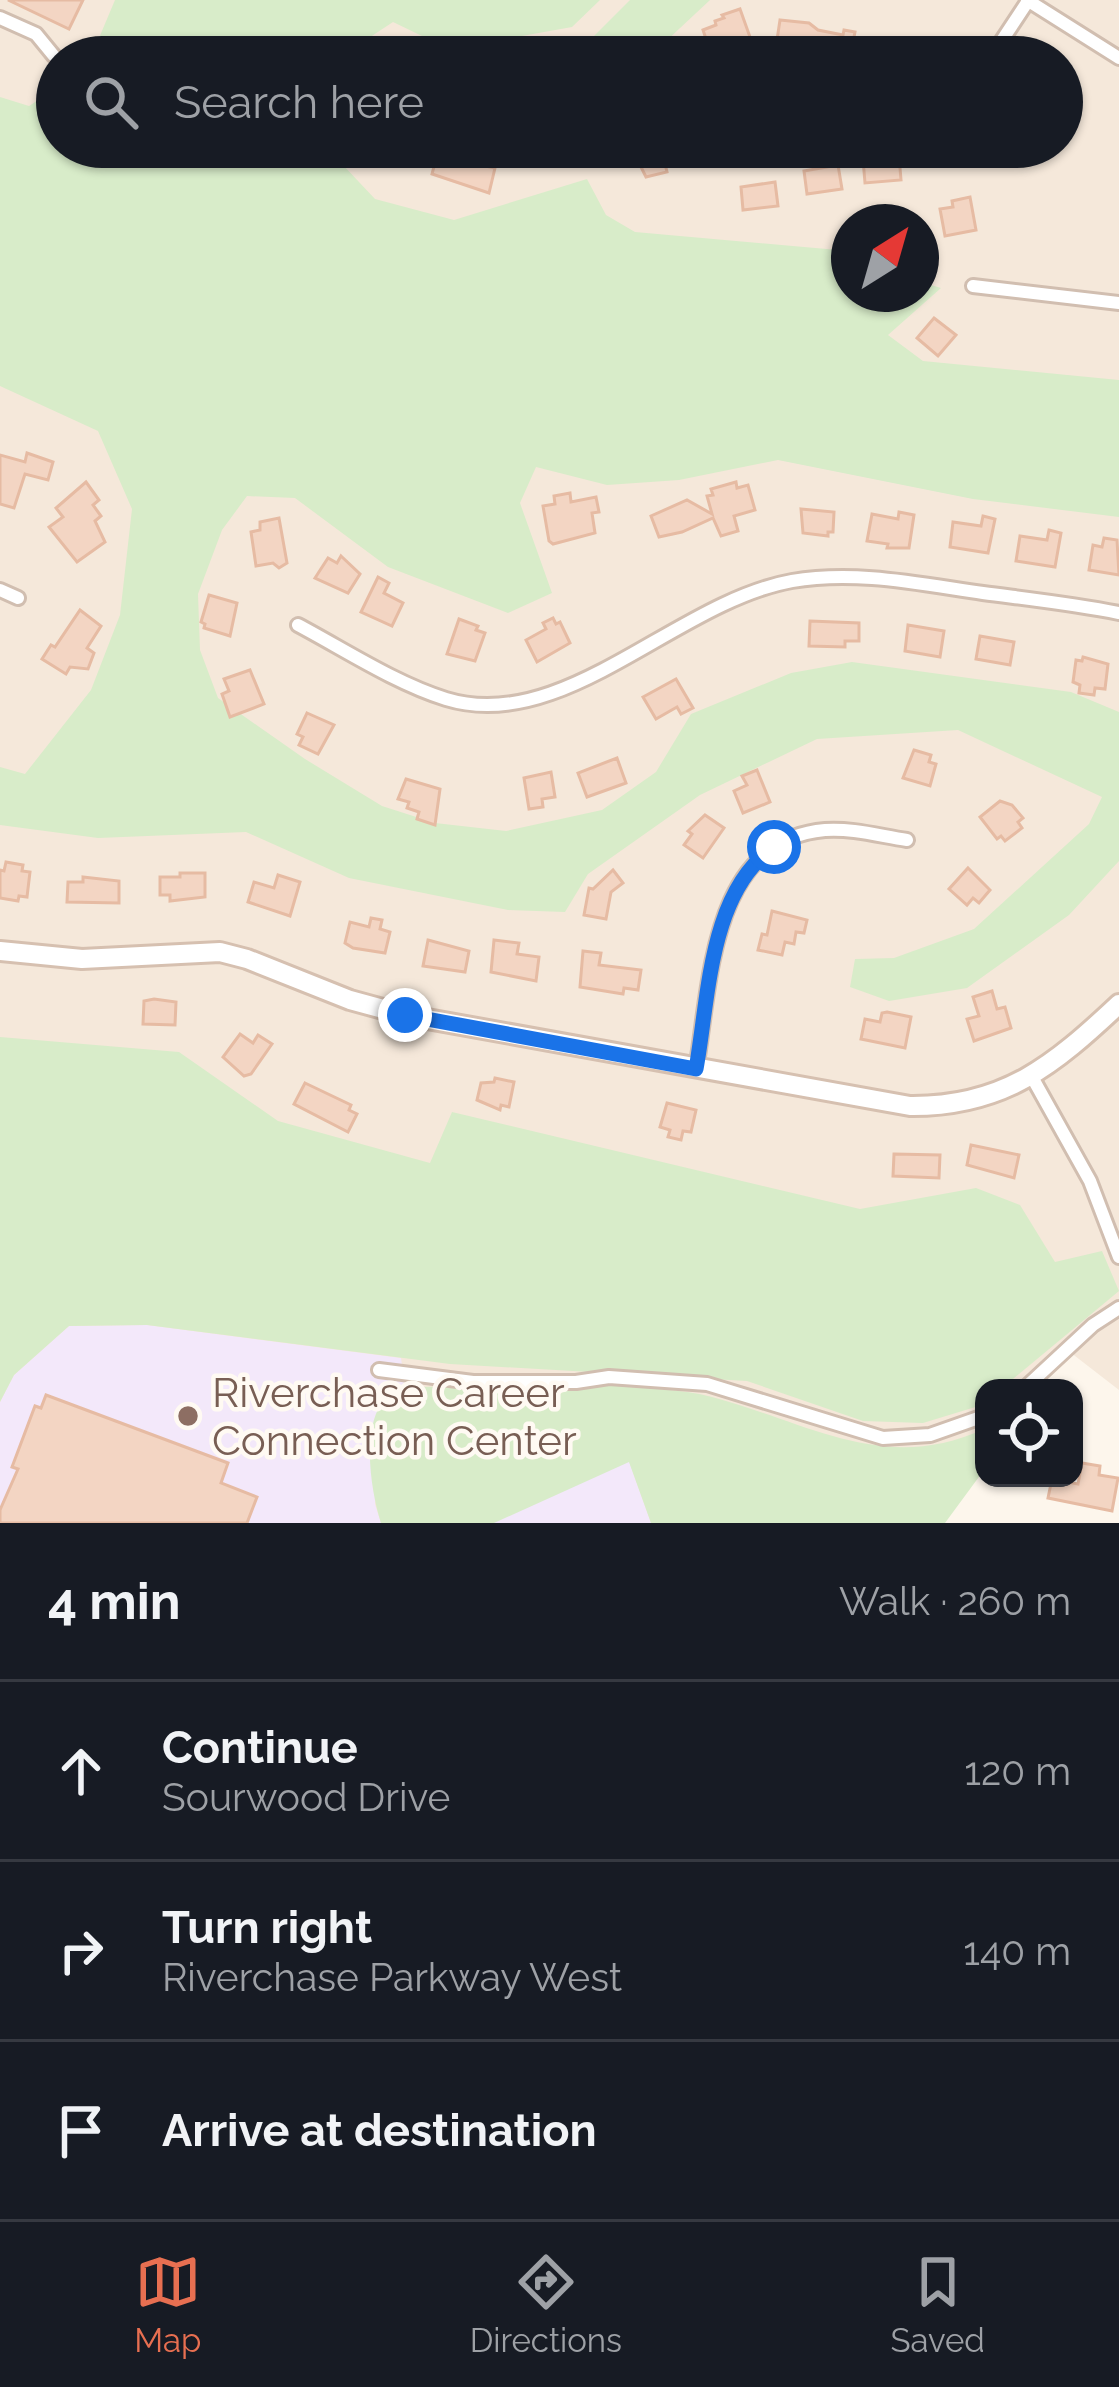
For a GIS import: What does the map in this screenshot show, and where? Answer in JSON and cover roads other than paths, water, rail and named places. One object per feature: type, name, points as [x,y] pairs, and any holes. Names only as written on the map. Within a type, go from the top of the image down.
[{"type":"street","points":[[1005,36],[1028,0],[1119,58]]},
{"type":"street","points":[[0,18],[38,36]]},
{"type":"street","points":[[973,286],[1119,303]]},
{"type":"street","points":[[298,625],[426,691],[499,707],[552,694],[719,604],[793,581],[887,579],[1119,613]]},
{"type":"street","points":[[0,590],[18,598]]},
{"type":"street","points":[[696,1069],[724,915],[737,884],[758,857],[792,837],[818,831],[856,831],[907,840]]},
{"type":"street","points":[[0,951],[82,959],[220,952],[405,1015],[910,1106],[975,1100],[1032,1077],[1119,1004]]},
{"type":"street","points":[[1032,1077],[1099,1199],[1119,1257]]},
{"type":"street","points":[[1035,1379],[1093,1325],[1119,1308]]},
{"type":"street","points":[[380,1370],[473,1382],[576,1382],[609,1376],[707,1384],[883,1438],[930,1435],[975,1419]]},
{"type":"place","name":"Riverchase Career Connection Center","points":[[188,1416]]}]
